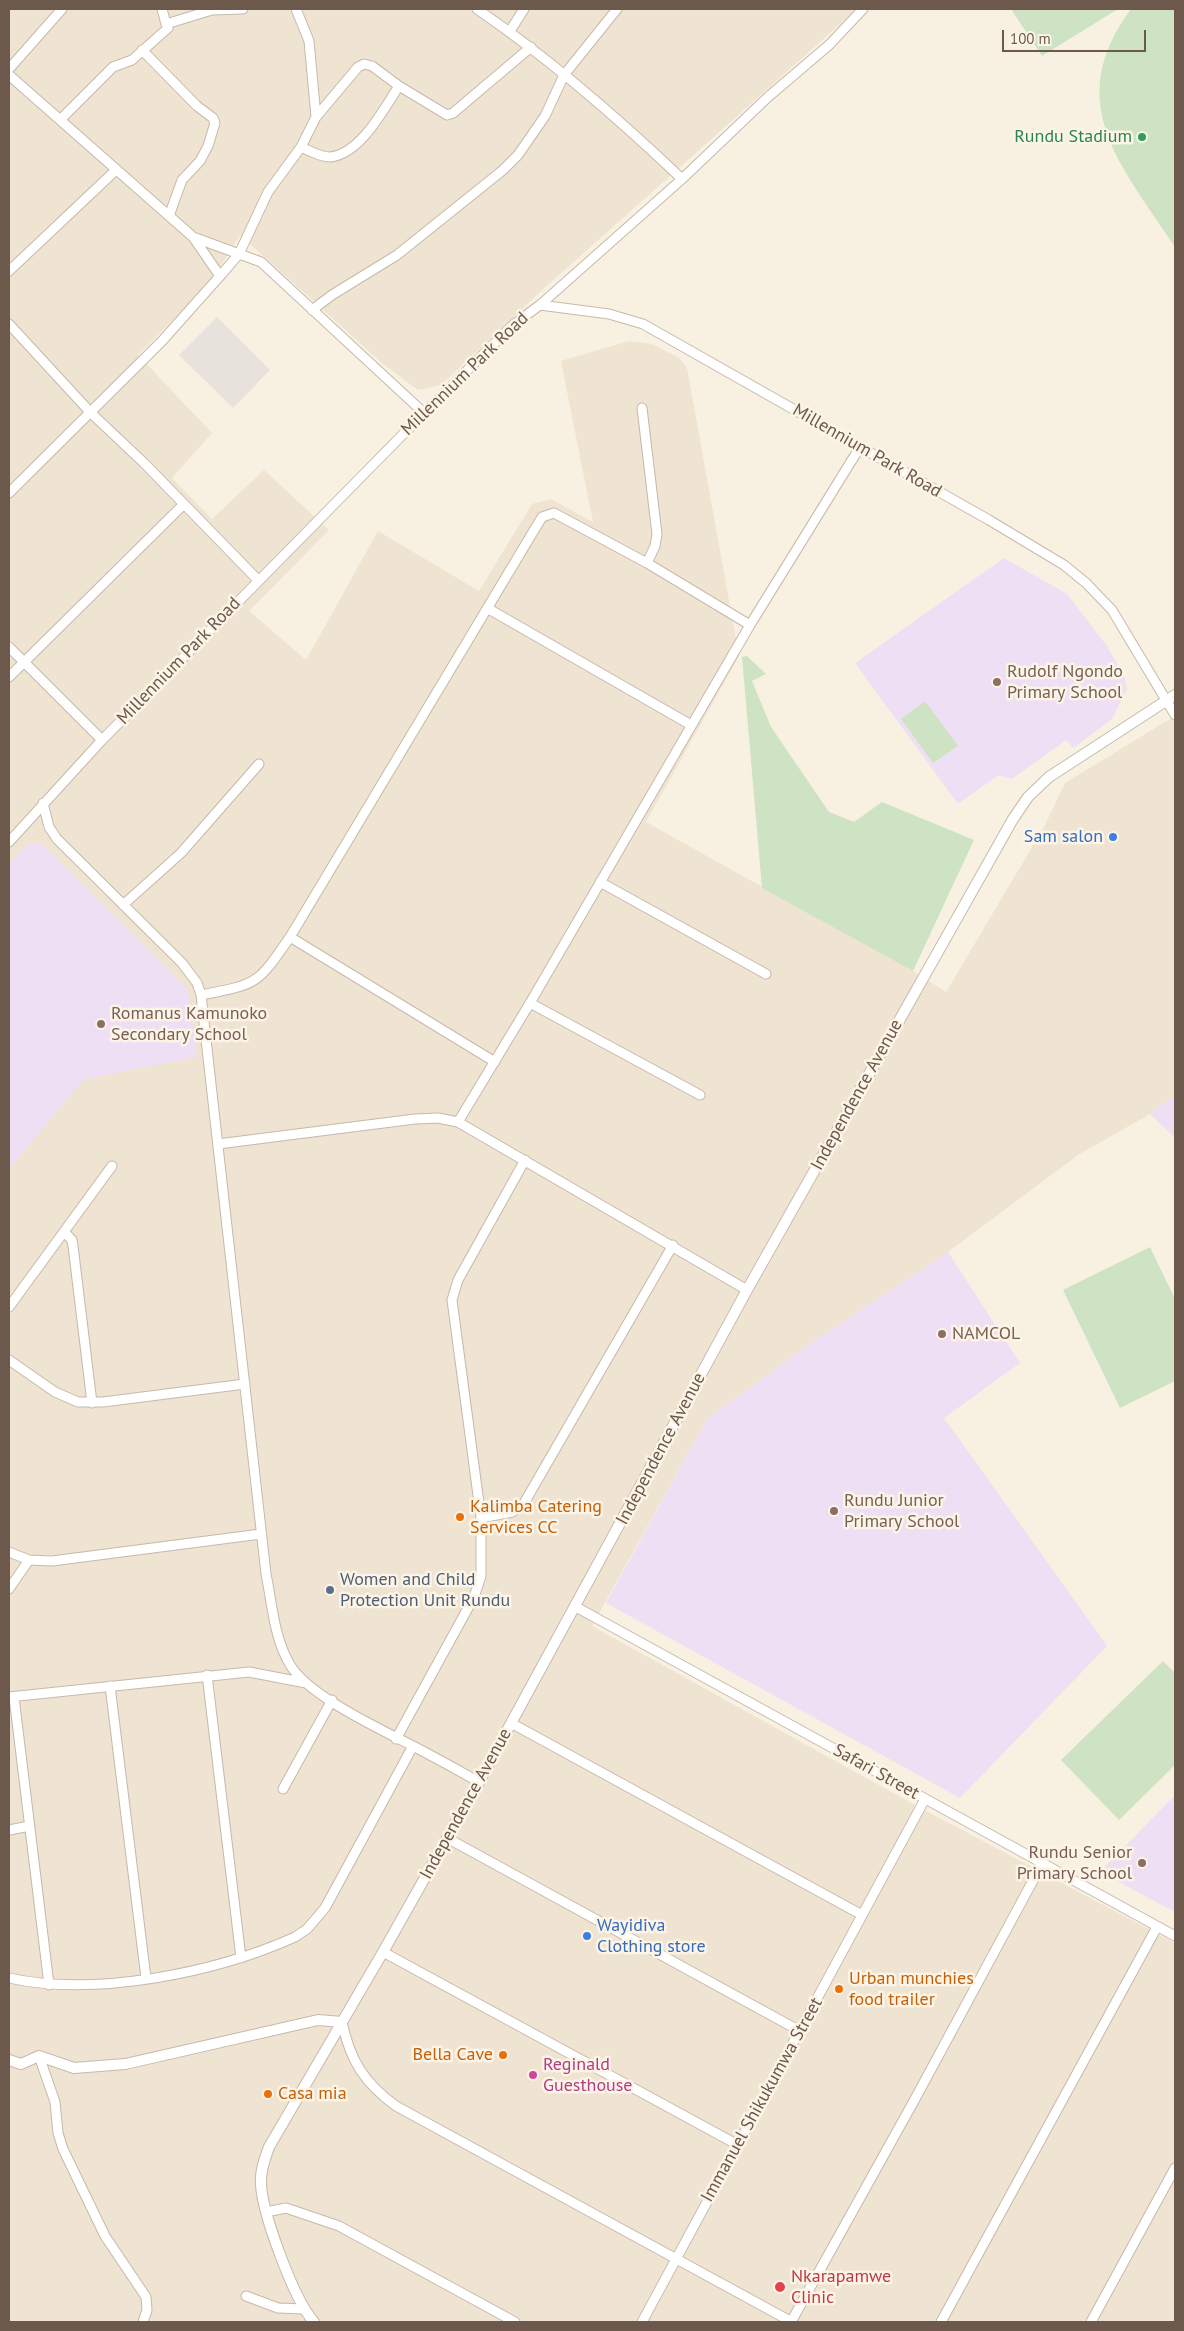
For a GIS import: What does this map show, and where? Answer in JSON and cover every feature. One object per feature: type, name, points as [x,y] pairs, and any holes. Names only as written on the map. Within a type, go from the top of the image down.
[{"type":"street","points":[[9,69],[62,9]]},
{"type":"street","points":[[61,119],[113,67],[132,60],[168,28],[162,9]]},
{"type":"street","points":[[166,24],[212,10],[243,9]]},
{"type":"street","points":[[296,9],[308,34],[316,117]]},
{"type":"street","points":[[477,9],[531,47],[635,135],[682,179]]},
{"type":"street","points":[[510,31],[524,9]]},
{"type":"street","points":[[312,310],[332,295],[397,255],[503,170],[518,155],[544,116],[564,75],[617,9]]},
{"type":"street","points":[[540,305],[682,179],[768,97],[829,45],[864,9]]},
{"type":"street","points":[[9,493],[162,341],[239,254],[268,192],[301,148],[316,117],[342,84],[361,65],[372,66],[443,114],[450,114],[531,47]]},
{"type":"street","points":[[142,50],[198,106],[213,118],[215,123],[208,146],[200,161],[182,180],[169,216]]},
{"type":"street","points":[[9,75],[193,237],[220,276]]},
{"type":"street","points":[[301,148],[329,157],[354,145],[364,137],[399,86]]},
{"type":"street","points":[[9,271],[116,170]]},
{"type":"street","points":[[193,237],[261,262],[424,413]]},
{"type":"street","name":"Millennium Park Road","points":[[9,842],[102,740],[258,580],[513,325],[540,305],[609,314],[643,324],[989,520],[1073,572],[1112,610],[1175,715]]},
{"type":"street","points":[[9,324],[90,412],[258,580]]},
{"type":"street","points":[[642,408],[657,534],[655,546],[647,563]]},
{"type":"street","points":[[458,1122],[530,1003],[750,625],[860,447]]},
{"type":"street","points":[[9,677],[184,504]]},
{"type":"street","points":[[201,994],[242,987],[256,980],[267,970],[290,937],[538,521],[551,513],[647,563],[750,625]]},
{"type":"street","points":[[487,608],[692,725]]},
{"type":"street","points":[[9,648],[102,740]]},
{"type":"street","name":"Independence Avenue","points":[[314,2322],[294,2289],[266,2212],[261,2180],[269,2147],[384,1952],[576,1607],[748,1290],[1013,819],[1028,797],[1049,777],[1175,695]]},
{"type":"street","points":[[123,905],[180,853],[259,764]]},
{"type":"street","points":[[43,803],[49,827],[57,839],[186,968],[197,983],[201,994],[266,1574],[280,1641],[289,1664],[306,1684],[396,1739],[413,1746],[479,1782]]},
{"type":"street","points":[[600,882],[766,974]]},
{"type":"street","points":[[290,937],[495,1062]]},
{"type":"street","points":[[530,1003],[700,1095]]},
{"type":"street","points":[[218,1144],[415,1119],[438,1118],[458,1122],[673,1244],[748,1290]]},
{"type":"street","points":[[396,1739],[478,1588],[482,1566],[481,1518],[452,1300],[458,1280],[525,1160]]},
{"type":"street","points":[[9,1307],[112,1166]]},
{"type":"street","points":[[64,1232],[72,1240],[73,1246],[92,1403]]},
{"type":"street","points":[[481,1518],[512,1512],[523,1505],[673,1244]]},
{"type":"street","points":[[9,1360],[66,1398],[92,1403],[245,1384]]},
{"type":"street","points":[[9,1552],[29,1560],[52,1561],[261,1534]]},
{"type":"street","points":[[9,1590],[29,1560]]},
{"type":"street","name":"Safari Street","points":[[576,1607],[1175,1936]]},
{"type":"street","points":[[49,1985],[30,1826],[11,1697],[206,1675],[249,1672],[306,1684]]},
{"type":"street","points":[[206,1675],[241,1958]]},
{"type":"street","points":[[110,1686],[146,1978]]},
{"type":"street","points":[[283,1789],[332,1700]]},
{"type":"street","points":[[511,1723],[862,1916]]},
{"type":"street","points":[[9,1978],[49,1985],[96,1984],[146,1978],[212,1967],[295,1937],[317,1919],[325,1908],[413,1746]]},
{"type":"street","name":"Immanuel Shikukumwa Street","points":[[642,2322],[675,2257],[738,2145],[925,1799]]},
{"type":"street","points":[[9,1830],[30,1826]]},
{"type":"street","points":[[447,1838],[800,2031]]},
{"type":"street","points":[[9,2060],[21,2064],[39,2056],[74,2068],[125,2064],[318,2020],[342,2022],[347,2047],[360,2071],[376,2090],[396,2106],[792,2322],[915,2100],[1043,1862]]},
{"type":"street","points":[[941,2322],[1157,1927]]},
{"type":"street","points":[[384,1952],[738,2145]]},
{"type":"street","points":[[39,2056],[54,2102],[58,2133],[63,2149],[105,2236],[146,2297],[147,2310],[143,2322]]},
{"type":"street","points":[[1091,2322],[1175,2168]]},
{"type":"street","points":[[266,2212],[286,2208],[339,2226],[515,2322]]},
{"type":"street","points":[[246,2296],[278,2308],[304,2308]]},
{"type":"shaded area","points":[[9,9],[857,9],[540,292],[441,385],[418,390],[383,364],[240,235],[211,281],[138,355],[212,433],[172,478],[212,519],[264,470],[329,530],[249,611],[306,660],[378,531],[479,591],[532,504],[551,499],[593,522],[561,361],[629,341],[652,344],[679,358],[687,368],[739,656],[646,822],[913,971],[946,992],[1044,827],[1065,783],[1175,716],[1175,1095],[1150,1114],[1078,1155],[948,1252],[811,1343],[707,1419],[592,1626],[913,1804],[1175,1943],[1175,2322],[9,2322]]},
{"type":"shaded area","points":[[217,317],[270,370],[233,408],[179,355]]},
{"type":"shaded area","name":"Rudolf Ngondo Primary School","points":[[1004,558],[1067,594],[1107,646],[1124,676],[1127,689],[1112,719],[1073,748],[1066,740],[1012,779],[999,775],[958,804],[855,663]]},
{"type":"shaded area","name":"Romanus Kamunoko Secondary School","points":[[28,844],[42,844],[188,990],[197,1057],[84,1079],[9,1169],[9,864]]},
{"type":"shaded area","points":[[1175,1095],[1175,1138],[1150,1114]]},
{"type":"shaded area","name":"Rundu Junior Primary School","points":[[948,1252],[1020,1363],[944,1418],[1107,1646],[960,1798],[606,1603],[707,1419],[811,1343]]},
{"type":"shaded area","name":"Rundu Senior Primary School","points":[[1175,1795],[1175,1912],[1100,1872]]},
{"type":"green space","points":[[1011,9],[1118,9],[1042,56]]},
{"type":"green space","name":"Rundu Stadium","points":[[1131,9],[1175,9],[1175,247],[1119,161],[1107,133],[1100,104],[1101,74],[1111,43]]},
{"type":"green space","points":[[747,656],[766,674],[752,681],[771,727],[829,812],[854,822],[882,802],[974,840],[913,971],[762,888],[742,657]]},
{"type":"green space","points":[[925,701],[958,746],[933,763],[901,719]]},
{"type":"green space","points":[[1150,1247],[1175,1299],[1175,1381],[1120,1408],[1063,1290]]},
{"type":"green space","points":[[1163,1661],[1175,1673],[1175,1765],[1119,1820],[1061,1760]]},
{"type":"place","name":"Rundu Stadium","points":[[1142,137]]},
{"type":"place","name":"Rudolf Ngondo Primary School","points":[[997,682]]},
{"type":"place","name":"Sam salon","points":[[1113,837]]},
{"type":"place","name":"Romanus Kamunoko Secondary School","points":[[101,1024]]},
{"type":"place","name":"NAMCOL","points":[[942,1334]]},
{"type":"place","name":"Rundu Junior Primary School","points":[[834,1511]]},
{"type":"place","name":"Kalimba Catering Services CC","points":[[460,1517]]},
{"type":"place","name":"Women and Child Protection Unit Rundu","points":[[330,1590]]},
{"type":"place","name":"Rundu Senior Primary School","points":[[1142,1863]]},
{"type":"place","name":"Wayidiva Clothing store","points":[[587,1936]]},
{"type":"place","name":"Urban munchies food trailer","points":[[839,1989]]},
{"type":"place","name":"Bella Cave","points":[[503,2055]]},
{"type":"place","name":"Reginald Guesthouse","points":[[533,2075]]},
{"type":"place","name":"Casa mia","points":[[268,2094]]},
{"type":"place","name":"Nkarapamwe Clinic","points":[[780,2287]]}]
